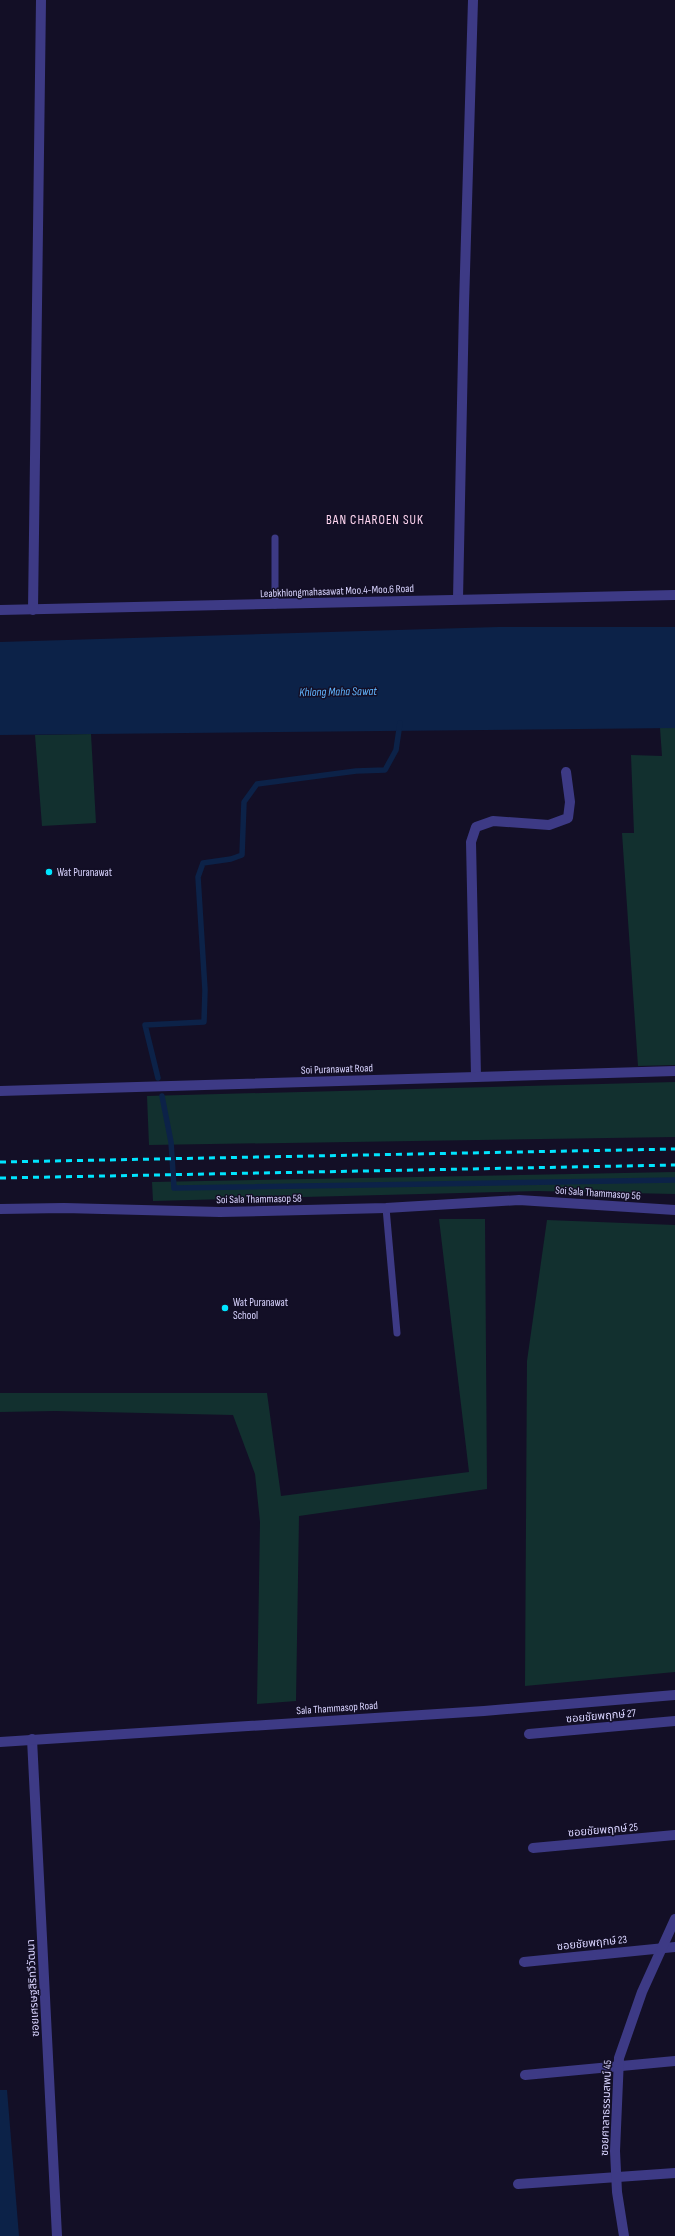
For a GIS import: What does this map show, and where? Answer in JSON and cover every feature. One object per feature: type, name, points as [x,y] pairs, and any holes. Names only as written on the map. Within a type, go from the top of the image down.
[{"type":"street","points":[[33,610],[41,0]]},
{"type":"street","points":[[458,599],[473,0]]},
{"type":"street","name":"Leabkhlongmahasawat Moo.4-Moo.6 Road","points":[[0,610],[675,595]]},
{"type":"street","points":[[476,1076],[471,842],[476,827],[493,822],[549,825],[568,818],[570,802],[566,772]]},
{"type":"street","name":"Soi Puranawat Road","points":[[0,1091],[675,1071]]},
{"type":"street","name":"Soi Sala Thammasop 58","points":[[0,1209],[64,1208],[220,1212],[386,1208],[519,1200]]},
{"type":"street","name":"Soi Sala Thammasop 56","points":[[519,1200],[675,1210]]},
{"type":"street","name":"Sala Thammasop Road","points":[[0,1742],[484,1711],[675,1695]]},
{"type":"street","name":"ซอยชัยพฤกษ์ 27","points":[[529,1734],[675,1721]]},
{"type":"street","name":"ซอยเศรษฐสิริทวีวัฒนา","points":[[32,1739],[57,2236]]},
{"type":"street","name":"ซอยชัยพฤกษ์ 25","points":[[533,1848],[675,1835]]},
{"type":"street","name":"ซอยศาลาธรรมสพน์ 45","points":[[624,2236],[616,2177],[615,2144],[618,2066],[626,2035],[642,1992],[675,1919]]},
{"type":"street","name":"ซอยชัยพฤกษ์ 23","points":[[524,1962],[675,1947]]},
{"type":"street","points":[[525,2075],[675,2061]]},
{"type":"street","points":[[518,2184],[675,2173]]},
{"type":"lane","points":[[275,538],[275,605]]},
{"type":"lane","points":[[386,1208],[397,1333]]},
{"type":"green space","points":[[660,728],[675,728],[675,1065],[638,1066],[622,833],[634,833],[631,755],[662,756]]},
{"type":"green space","points":[[91,734],[96,823],[42,826],[35,735]]},
{"type":"green space","points":[[675,1082],[675,1137],[149,1145],[147,1096]]},
{"type":"green space","points":[[675,1172],[675,1194],[537,1191],[153,1201],[152,1182]]},
{"type":"green space","points":[[439,1219],[485,1219],[487,1489],[299,1516],[296,1701],[257,1704],[260,1522],[255,1474],[233,1415],[55,1411],[0,1412],[0,1393],[267,1393],[281,1496],[469,1472]]},
{"type":"green space","points":[[547,1220],[675,1225],[675,1672],[525,1686],[527,1361]]},
{"type":"water","name":"Khlong Maha Sawat","points":[[498,627],[675,627],[675,728],[0,735],[0,642]]},
{"type":"water","points":[[0,2090],[7,2090],[19,2236],[0,2236]]},
{"type":"waterway","points":[[158,1078],[145,1025],[204,1022],[205,990],[198,877],[203,863],[231,859],[242,855],[244,802],[257,784],[356,771],[385,770],[396,750],[400,723]]},
{"type":"waterway","points":[[162,1096],[171,1142],[174,1188],[675,1180]]},
{"type":"railway","points":[[0,1162],[675,1149]]},
{"type":"railway","points":[[0,1178],[675,1165]]},
{"type":"place","name":"Wat Puranawat","points":[[49,872]]},
{"type":"place","name":"Wat Puranawat School","points":[[225,1308]]},
{"type":"district","name":"BAN CHAROEN SUK","points":[[375,520]]}]
